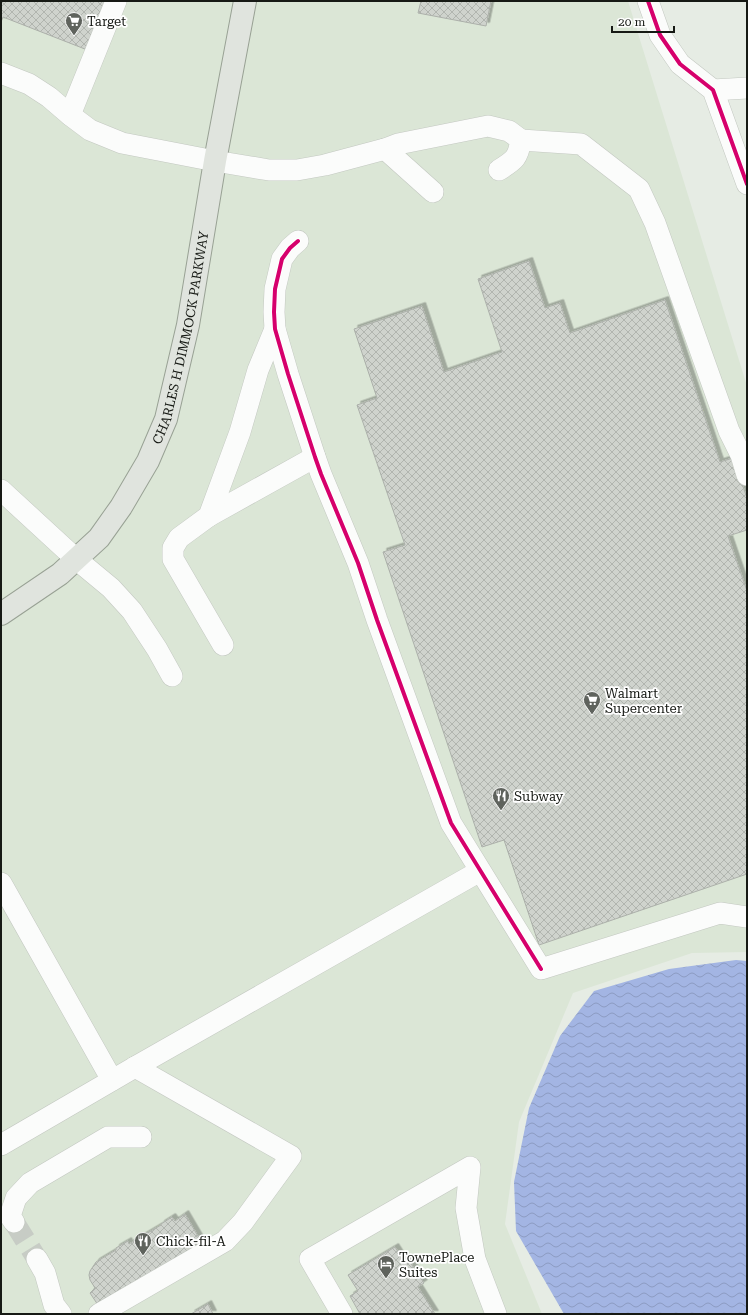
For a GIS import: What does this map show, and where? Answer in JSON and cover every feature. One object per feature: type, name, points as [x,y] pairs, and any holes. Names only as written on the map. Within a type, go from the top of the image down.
[{"type":"main road","name":"CHARLES H DIMMOCK PARKWAY","points":[[1,614],[60,574],[99,538],[121,507],[148,461],[166,419],[188,325],[215,161],[245,1]]},
{"type":"street","points":[[70,115],[116,1]]},
{"type":"street","points":[[648,1],[660,35],[680,64],[713,90],[747,184]]},
{"type":"street","points":[[1,73],[29,84],[49,97],[90,130],[122,143],[269,170],[297,170],[325,165],[385,149],[398,144],[488,126],[510,132],[521,140],[581,144],[639,189],[655,223],[729,431],[741,455],[747,475]]},
{"type":"street","points":[[713,90],[747,88]]},
{"type":"street","points":[[500,170],[512,162],[518,153],[521,140]]},
{"type":"street","points":[[385,149],[433,192]]},
{"type":"street","points":[[298,241],[290,248],[282,259],[275,289],[275,329],[315,457],[358,563],[377,620],[451,823],[541,969],[720,913],[747,917]]},
{"type":"street","points":[[209,516],[240,432],[258,370],[275,329]]},
{"type":"street","points":[[223,645],[174,559],[172,548],[179,538],[209,516],[315,457]]},
{"type":"street","points":[[1,490],[76,559],[111,588],[132,611],[157,649],[172,676]]},
{"type":"street","points":[[1,1145],[112,1080],[480,871]]},
{"type":"street","points":[[1,883],[112,1080]]},
{"type":"street","points":[[99,1314],[225,1241],[243,1222],[291,1156],[135,1067]]},
{"type":"street","points":[[14,1222],[10,1216],[16,1198],[30,1183],[108,1136],[141,1137]]},
{"type":"street","points":[[342,1314],[310,1259],[470,1168],[466,1208],[473,1251],[496,1314]]},
{"type":"street","points":[[36,1259],[45,1273],[54,1305],[61,1314]]},
{"type":"shaded area","points":[[1,1],[628,1],[747,386],[747,952],[692,953],[573,993],[519,1122],[505,1224],[542,1314],[1,1314]]},
{"type":"water","points":[[736,960],[747,961],[747,1314],[564,1314],[516,1231],[514,1182],[529,1108],[560,1036],[594,991],[669,969]]},
{"type":"building","name":"Target","points":[[1,1],[109,1],[90,51],[3,17],[1,22]]},
{"type":"building","points":[[421,1],[491,1],[486,26],[418,13]]},
{"type":"building","name":"Walmart Supercenter","points":[[529,261],[545,308],[560,303],[570,333],[665,300],[720,462],[733,458],[747,498],[747,530],[728,536],[747,591],[747,874],[539,945],[504,840],[482,847],[383,552],[405,545],[357,405],[377,398],[354,329],[422,306],[444,372],[502,352],[478,279]]},
{"type":"building","name":"Chick-fil-A","points":[[185,1214],[202,1243],[98,1305],[90,1293],[95,1288],[89,1275],[96,1262],[116,1250],[116,1248],[128,1241],[129,1244],[172,1217],[175,1221]]},
{"type":"building","name":"TownePlace Suites","points":[[395,1247],[404,1261],[408,1259],[424,1283],[418,1287],[435,1314],[360,1314],[350,1296],[358,1291],[348,1275]]},
{"type":"building","points":[[208,1304],[213,1314],[191,1314]]},
{"type":"tunnel","points":[[14,1222],[37,1259]]},
{"type":"cycle path","points":[[648,1],[660,35],[680,64],[713,90],[747,184]]},
{"type":"cycle path","points":[[298,241],[290,248],[282,259],[275,289],[275,329],[315,457],[358,563],[377,620],[451,823],[541,969]]},
{"type":"place","name":"Target","points":[[74,36]]},
{"type":"place","name":"Walmart Supercenter","points":[[592,715]]},
{"type":"place","name":"Subway","points":[[501,811]]},
{"type":"place","name":"Chick-fil-A","points":[[143,1256]]},
{"type":"place","name":"TownePlace Suites","points":[[386,1279]]}]
